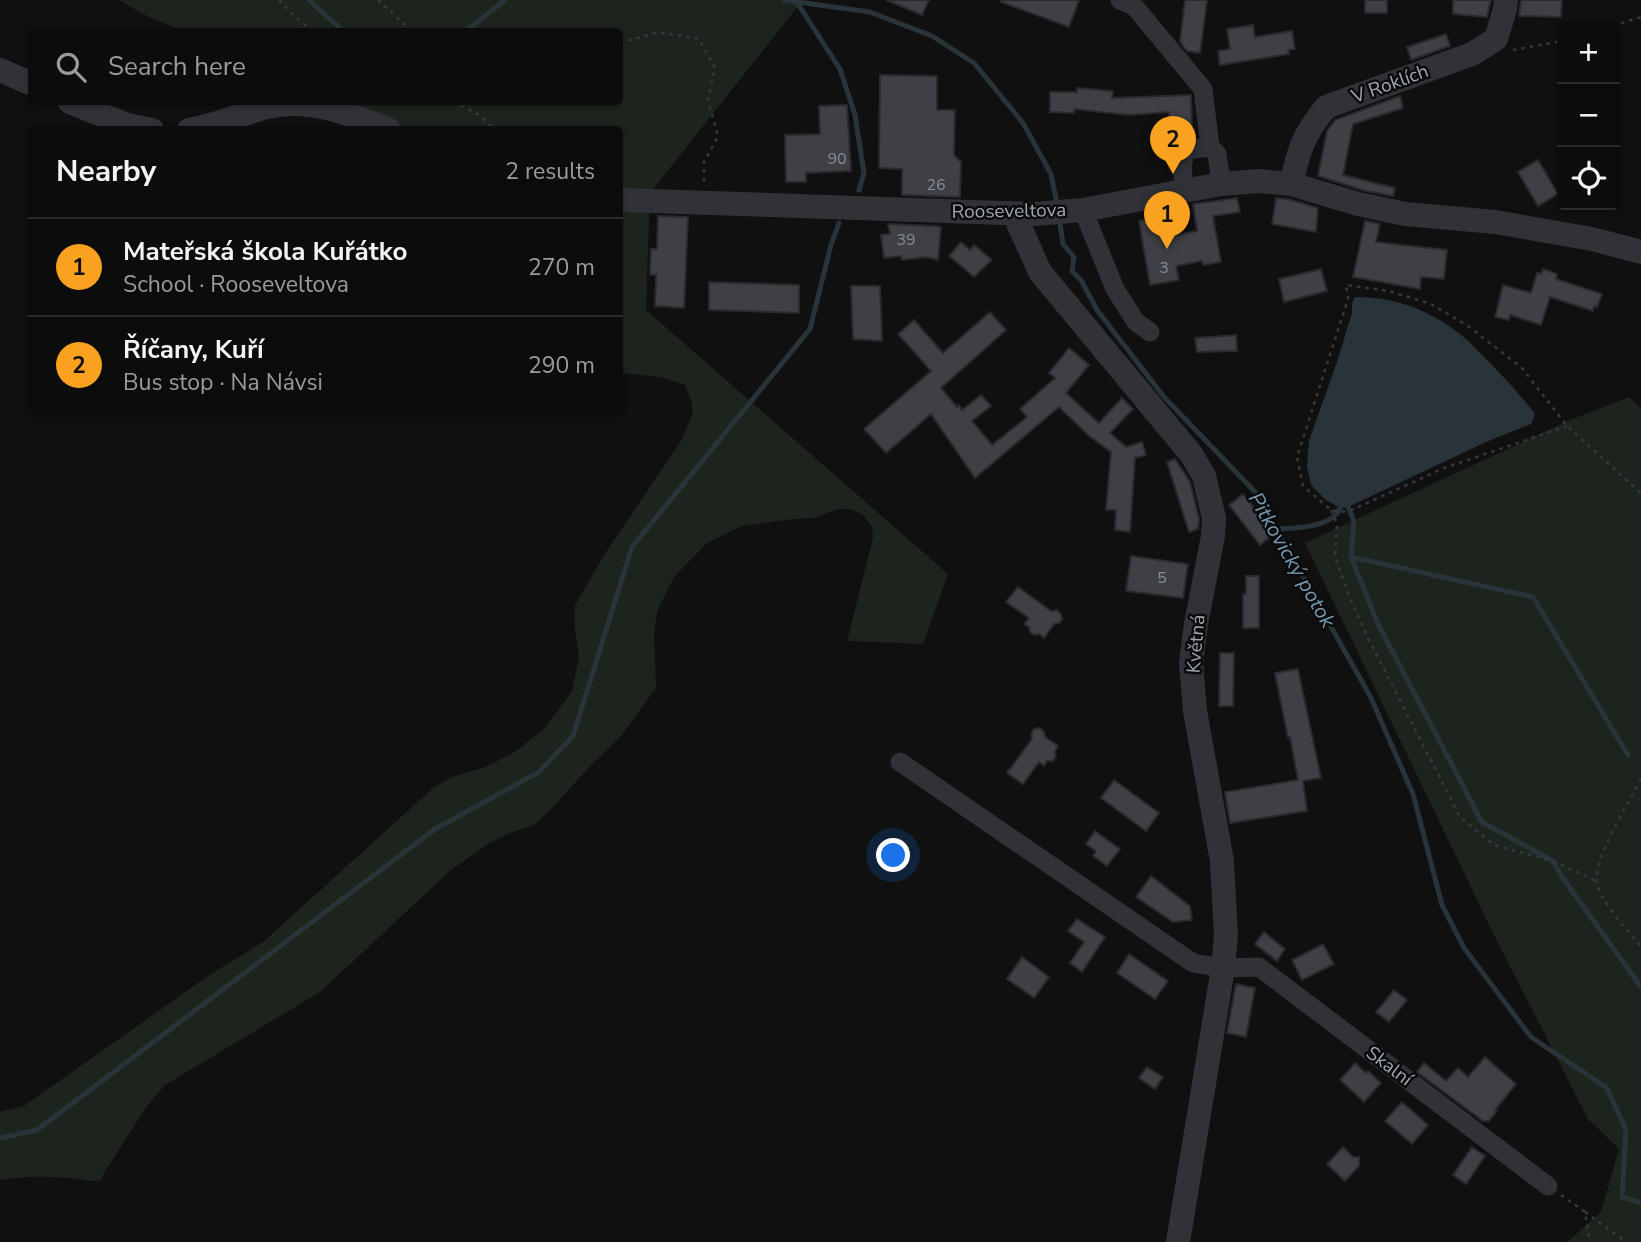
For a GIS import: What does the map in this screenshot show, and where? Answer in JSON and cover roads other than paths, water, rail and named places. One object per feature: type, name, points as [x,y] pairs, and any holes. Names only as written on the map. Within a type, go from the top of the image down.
[{"type":"street","points":[[1120,0],[1134,6],[1203,89],[1210,147],[1217,154],[1221,184]]},
{"type":"street","name":"V Roklích","points":[[1291,184],[1299,149],[1310,126],[1326,107],[1472,54],[1496,39],[1506,0]]},
{"type":"street","points":[[0,70],[28,82]]},
{"type":"street","points":[[77,105],[132,126]]},
{"type":"street","points":[[207,126],[265,108],[285,105]]},
{"type":"street","points":[[306,105],[349,114],[379,126]]},
{"type":"street","points":[[1185,191],[1182,168],[1185,150],[1210,147]]},
{"type":"street","name":"Rooseveltova","points":[[623,200],[1024,214],[1077,210],[1221,184],[1259,181],[1291,184],[1358,204],[1405,214],[1495,222],[1592,239],[1641,252]]},
{"type":"street","points":[[1077,210],[1115,289],[1136,322],[1150,332]]},
{"type":"street","name":"Květná","points":[[1024,214],[1040,272],[1191,454],[1204,476],[1214,518],[1191,663],[1195,711],[1222,861],[1226,935],[1223,968],[1178,1242]]},
{"type":"street","name":"Skalní","points":[[900,762],[1193,963],[1223,968],[1259,967],[1548,1186]]},
{"type":"waterway","name":"Pitkovický potok","points":[[309,0],[340,28]]},
{"type":"waterway","name":"Pitkovický potok","points":[[470,28],[505,0]]},
{"type":"waterway","name":"Pitkovický potok","points":[[784,0],[870,12],[932,36],[974,63],[1023,123],[1051,174],[1057,204]]},
{"type":"waterway","points":[[796,1],[840,69],[855,115],[864,173],[859,190]]},
{"type":"waterway","name":"Pitkovický potok","points":[[1059,217],[1063,244],[1074,257],[1072,271],[1081,280],[1097,310],[1164,397],[1257,494],[1371,698],[1413,794],[1442,905],[1464,948],[1531,1037],[1607,1088],[1626,1130],[1622,1197],[1641,1203]]},
{"type":"waterway","points":[[0,1138],[37,1130],[435,829],[539,772],[573,736],[632,547],[810,329],[839,223]]},
{"type":"waterway","points":[[1348,507],[1354,521],[1351,557],[1378,624],[1482,822],[1553,861],[1641,987]]},
{"type":"waterway","points":[[1277,529],[1321,523],[1336,515],[1340,508]]},
{"type":"waterway","points":[[1351,557],[1533,597],[1628,755]]},
{"type":"place","name":"Říčany, Kuří","points":[[1173,174]]},
{"type":"place","name":"Mateřská škola Kuřátko","points":[[1167,249]]}]
